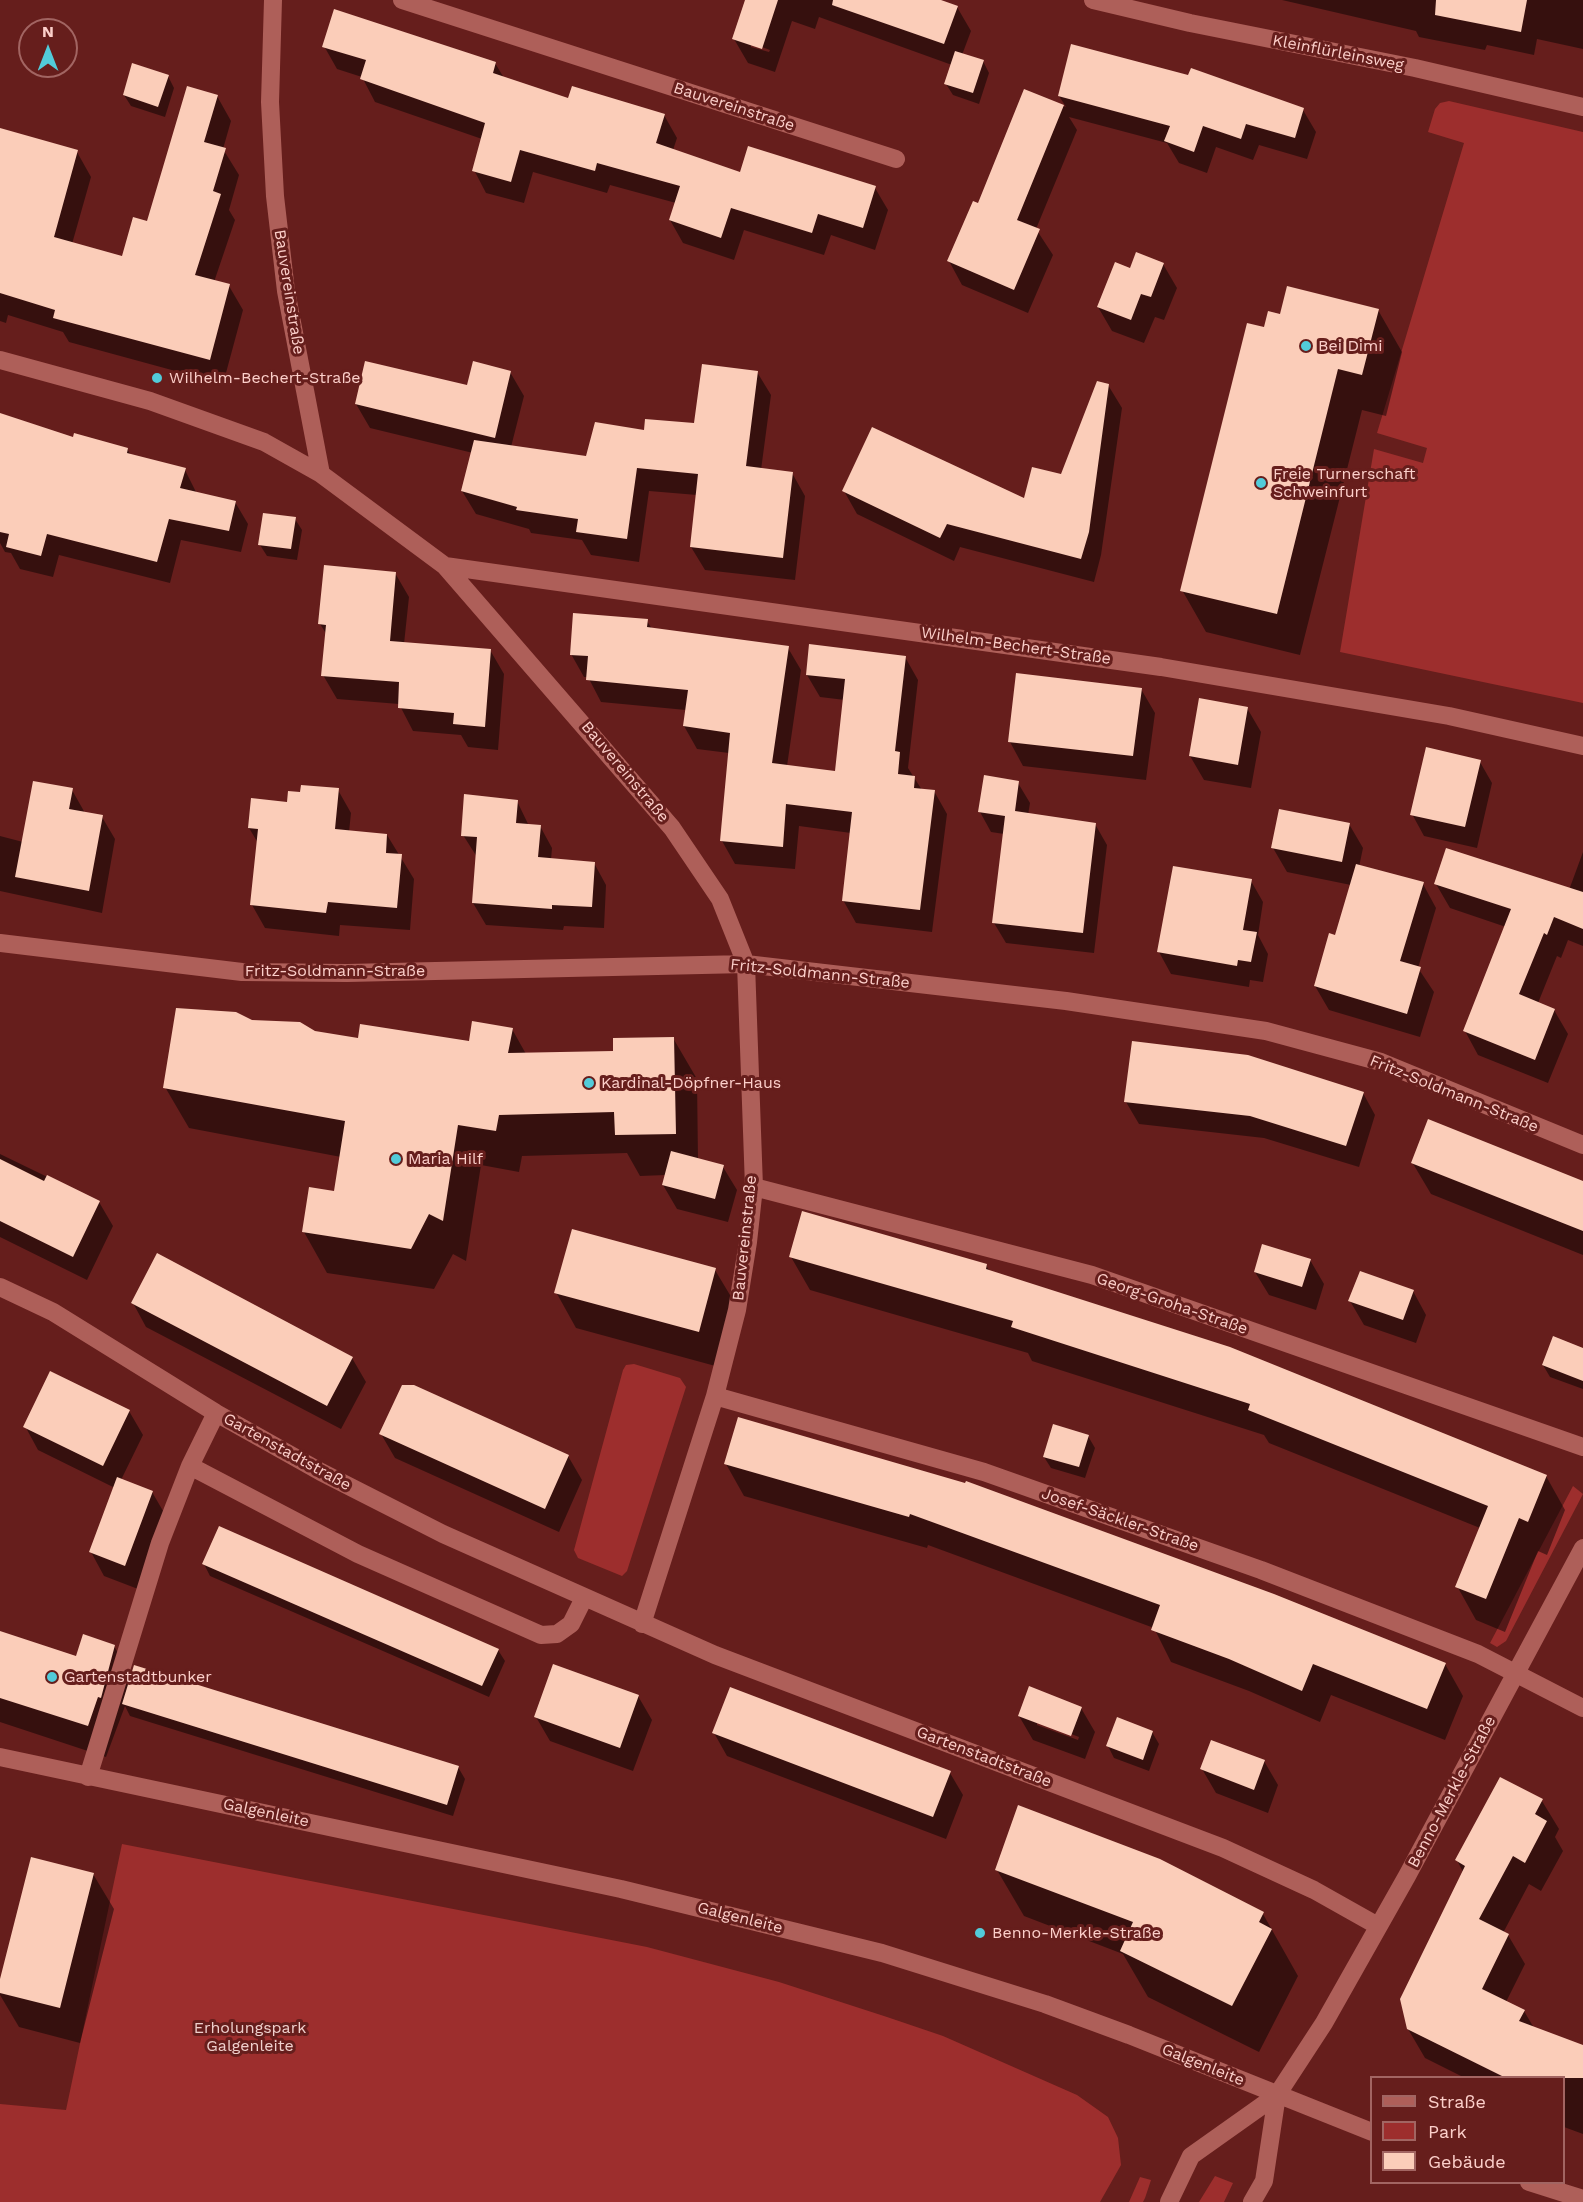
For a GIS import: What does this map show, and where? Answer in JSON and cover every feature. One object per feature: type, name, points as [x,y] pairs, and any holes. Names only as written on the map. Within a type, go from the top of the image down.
[{"type":"street","name":"Bauvereinstraße","points":[[273,0],[270,102],[275,196],[286,291],[321,474],[445,566],[672,828],[720,899],[746,963],[754,1187],[737,1310],[715,1396],[642,1624]]},
{"type":"street","name":"Bauvereinstraße","points":[[402,0],[896,159]]},
{"type":"street","name":"Kleinflürleinsweg","points":[[1093,0],[1190,23],[1415,68],[1583,108]]},
{"type":"street","points":[[0,360],[150,401],[211,422],[264,442],[321,474]]},
{"type":"street","name":"Wilhelm-Bechert-Straße","points":[[445,566],[1161,667],[1449,716],[1583,746]]},
{"type":"street","name":"Fritz-Soldmann-Straße","points":[[0,944],[242,972],[347,973],[746,963],[1066,1001],[1266,1031],[1381,1062],[1583,1145]]},
{"type":"street","name":"Georg-Groha-Straße","points":[[754,1187],[1092,1275],[1583,1447]]},
{"type":"street","name":"Gartenstadtstraße","points":[[0,1287],[53,1312],[216,1413],[348,1487],[584,1598],[715,1655],[1223,1848],[1314,1890],[1378,1926]]},
{"type":"street","name":"Josef-Säckler-Straße","points":[[715,1396],[984,1472],[1261,1570],[1478,1654],[1583,1708]]},
{"type":"street","points":[[88,1777],[160,1543],[190,1466],[216,1413]]},
{"type":"street","points":[[190,1466],[358,1554],[541,1635],[557,1634],[571,1624],[584,1598]]},
{"type":"street","name":"Benno-Merkle-Straße","points":[[1278,2095],[1324,2023],[1583,1548]]},
{"type":"street","name":"Galgenleite","points":[[0,1757],[621,1889],[882,1953],[1045,2004],[1370,2132]]},
{"type":"street","points":[[1169,2202],[1191,2156],[1278,2095]]},
{"type":"street","points":[[1252,2202],[1264,2181],[1278,2095]]},
{"type":"street","points":[[1535,2184],[1583,2199]]},
{"type":"green space","points":[[1449,101],[1583,132],[1583,703],[1340,652],[1374,449],[1423,463],[1427,448],[1377,433],[1464,143],[1428,132],[1435,109],[1440,103]]},
{"type":"green space","points":[[634,1364],[680,1378],[686,1387],[627,1571],[622,1576],[578,1558],[574,1550],[623,1370],[626,1365]]},
{"type":"green space","points":[[1573,1486],[1583,1494],[1506,1641],[1497,1647],[1490,1643]]},
{"type":"green space","name":"Erholungspark Galgenleite","points":[[122,1844],[647,1947],[779,1982],[943,2036],[1077,2095],[1108,2117],[1118,2138],[1121,2165],[1100,2202],[0,2202],[0,2104],[66,2110]]},
{"type":"green space","points":[[1215,2176],[1233,2183],[1224,2202],[1199,2202]]},
{"type":"green space","points":[[1140,2177],[1151,2180],[1145,2198],[1143,2202],[1129,2202]]},
{"type":"building","points":[[745,0],[778,0],[762,49],[732,39]]},
{"type":"building","points":[[833,0],[941,0],[958,6],[944,44],[832,5]]},
{"type":"building","points":[[1436,0],[1527,0],[1521,32],[1435,15]]},
{"type":"building","points":[[334,9],[496,62],[493,73],[568,98],[572,86],[665,114],[656,143],[740,172],[748,146],[876,186],[863,228],[818,214],[812,233],[731,208],[721,238],[669,220],[680,186],[597,163],[595,171],[520,150],[511,182],[472,171],[485,123],[360,79],[366,60],[322,47]]},
{"type":"building","points":[[1071,44],[1188,75],[1191,68],[1304,108],[1295,138],[1246,124],[1241,139],[1203,126],[1194,152],[1164,141],[1170,126],[1058,96]]},
{"type":"building","points":[[955,51],[984,60],[973,93],[944,84]]},
{"type":"building","points":[[132,63],[169,75],[158,107],[123,95]]},
{"type":"building","points":[[187,86],[218,95],[204,142],[226,148],[213,191],[221,194],[195,275],[230,284],[210,360],[53,318],[55,310],[0,293],[0,128],[78,150],[54,237],[122,256],[133,217],[147,221]]},
{"type":"building","points":[[1024,89],[1064,105],[1017,220],[1040,229],[1014,290],[947,261],[973,201],[978,203]]},
{"type":"building","points":[[1136,252],[1164,263],[1151,297],[1141,294],[1131,320],[1097,307],[1115,262],[1130,268]]},
{"type":"building","points":[[1287,286],[1379,309],[1362,375],[1338,369],[1277,614],[1180,591],[1247,323],[1264,327],[1268,311],[1280,314]]},
{"type":"building","points":[[365,361],[467,385],[473,361],[511,371],[495,438],[355,404]]},
{"type":"building","points":[[702,364],[758,371],[746,466],[793,472],[783,558],[690,547],[698,474],[637,468],[627,539],[576,532],[578,519],[516,510],[517,507],[461,491],[474,440],[586,456],[595,422],[644,430],[645,419],[694,423]]},
{"type":"building","points":[[1097,381],[1109,384],[1089,532],[1081,559],[947,524],[940,538],[842,491],[872,427],[1024,498],[1032,467],[1061,474]]},
{"type":"building","points":[[0,413],[73,437],[74,433],[128,448],[127,453],[186,468],[180,488],[236,501],[229,531],[169,519],[157,562],[47,534],[41,556],[6,547],[9,534],[0,532]]},
{"type":"building","points":[[263,513],[296,517],[291,549],[258,545]]},
{"type":"building","points":[[324,565],[396,572],[390,641],[491,649],[485,727],[453,724],[454,713],[398,708],[399,682],[321,676],[326,625],[318,624]]},
{"type":"building","points":[[573,613],[648,619],[647,627],[789,646],[772,763],[835,771],[845,679],[806,675],[809,644],[906,656],[895,751],[900,752],[898,774],[915,776],[914,788],[935,790],[920,910],[842,901],[852,812],[786,804],[783,847],[720,841],[730,733],[683,726],[688,690],[586,680],[588,656],[570,655]]},
{"type":"building","points":[[1016,673],[1142,688],[1133,756],[1008,742]]},
{"type":"building","points":[[1199,698],[1248,707],[1238,765],[1189,756]]},
{"type":"building","points":[[1426,747],[1481,760],[1465,827],[1410,815]]},
{"type":"building","points":[[984,775],[1019,781],[1015,811],[1096,823],[1083,933],[992,923],[1005,816],[978,812]]},
{"type":"building","points":[[33,781],[73,788],[69,809],[103,815],[89,891],[15,877]]},
{"type":"building","points":[[301,785],[339,788],[335,829],[387,834],[386,853],[402,854],[397,908],[328,902],[326,913],[250,905],[258,829],[248,828],[251,798],[287,802],[288,791],[300,792]]},
{"type":"building","points":[[464,794],[518,800],[516,823],[541,825],[538,857],[595,862],[592,907],[552,905],[552,909],[472,903],[477,837],[461,836]]},
{"type":"building","points":[[1279,809],[1350,823],[1342,862],[1271,848]]},
{"type":"building","points":[[1446,848],[1583,892],[1583,929],[1554,917],[1547,935],[1544,933],[1519,994],[1555,1009],[1535,1060],[1463,1031],[1511,909],[1434,884]]},
{"type":"building","points":[[1356,864],[1424,882],[1400,961],[1421,967],[1407,1014],[1314,986],[1329,933],[1335,935]]},
{"type":"building","points":[[1173,866],[1252,879],[1243,930],[1257,932],[1251,962],[1238,960],[1237,966],[1157,952]]},
{"type":"building","points":[[176,1008],[236,1012],[252,1020],[300,1022],[315,1031],[358,1038],[360,1024],[469,1041],[472,1021],[513,1028],[508,1053],[613,1051],[613,1038],[674,1037],[676,1134],[615,1135],[614,1112],[499,1115],[496,1131],[458,1125],[443,1221],[429,1214],[411,1249],[302,1232],[309,1187],[334,1191],[345,1121],[163,1088]]},
{"type":"building","points":[[1132,1041],[1248,1055],[1364,1092],[1346,1146],[1250,1116],[1124,1102]]},
{"type":"building","points":[[1428,1119],[1583,1181],[1583,1231],[1411,1163]]},
{"type":"building","points":[[671,1151],[724,1165],[715,1199],[662,1185]]},
{"type":"building","points":[[0,1159],[44,1181],[47,1175],[100,1201],[73,1257],[0,1221]]},
{"type":"building","points":[[802,1211],[987,1264],[986,1269],[1230,1347],[1547,1475],[1528,1522],[1519,1518],[1486,1599],[1455,1587],[1488,1506],[1248,1410],[1250,1404],[1011,1327],[1013,1321],[789,1257]]},
{"type":"building","points":[[572,1229],[716,1268],[699,1332],[554,1293]]},
{"type":"building","points":[[1262,1244],[1311,1259],[1302,1287],[1254,1272]]},
{"type":"building","points":[[157,1253],[353,1357],[327,1406],[131,1303]]},
{"type":"building","points":[[1360,1271],[1414,1290],[1403,1320],[1348,1301]]},
{"type":"building","points":[[1553,1336],[1583,1348],[1583,1381],[1542,1365]]},
{"type":"building","points":[[50,1371],[130,1410],[103,1466],[23,1427]]},
{"type":"building","points":[[402,1385],[414,1385],[569,1455],[545,1509],[379,1434]]},
{"type":"building","points":[[738,1417],[965,1483],[966,1481],[1274,1594],[1446,1663],[1427,1709],[1313,1664],[1302,1691],[1229,1659],[1151,1630],[1160,1605],[910,1514],[909,1517],[724,1464]]},
{"type":"building","points":[[1053,1424],[1089,1435],[1079,1467],[1043,1457]]},
{"type":"building","points":[[117,1477],[153,1491],[125,1566],[89,1552]]},
{"type":"building","points":[[219,1526],[499,1649],[482,1686],[202,1564]]},
{"type":"building","name":"Gartenstadtbunker","points":[[0,1631],[76,1656],[83,1634],[115,1645],[101,1698],[98,1697],[88,1726],[0,1698]]},
{"type":"building","points":[[553,1664],[639,1695],[620,1748],[534,1717]]},
{"type":"building","points":[[134,1665],[459,1766],[447,1805],[122,1704]]},
{"type":"building","points":[[1029,1686],[1082,1707],[1071,1736],[1018,1716]]},
{"type":"building","points":[[730,1687],[951,1771],[933,1817],[712,1733]]},
{"type":"building","points":[[1117,1717],[1153,1731],[1143,1760],[1106,1746]]},
{"type":"building","points":[[1211,1740],[1265,1760],[1254,1790],[1200,1769]]},
{"type":"building","points":[[1500,1777],[1543,1799],[1535,1814],[1547,1821],[1525,1863],[1513,1856],[1479,1919],[1509,1934],[1482,1989],[1525,2010],[1519,2021],[1583,2045],[1583,2078],[1502,2076],[1407,2029],[1400,1999],[1465,1866],[1455,1860]]},
{"type":"building","points":[[1018,1805],[1160,1859],[1264,1912],[1259,1922],[1272,1929],[1232,2006],[1120,1951],[1133,1922],[995,1870]]},
{"type":"building","points":[[31,1857],[94,1873],[60,2008],[0,1993],[0,1979]]},
{"type":"place","name":"Bei Dimi","points":[[1306,346]]},
{"type":"place","name":"Wilhelm-Bechert-Straße","points":[[157,378]]},
{"type":"place","name":"Freie Turnerschaft Schweinfurt","points":[[1261,483]]},
{"type":"place","name":"Kardinal-Döpfner-Haus","points":[[589,1083]]},
{"type":"place","name":"Maria Hilf","points":[[396,1159]]},
{"type":"place","name":"Gartenstadtbunker","points":[[52,1677]]},
{"type":"place","name":"Benno-Merkle-Straße","points":[[980,1933]]}]
